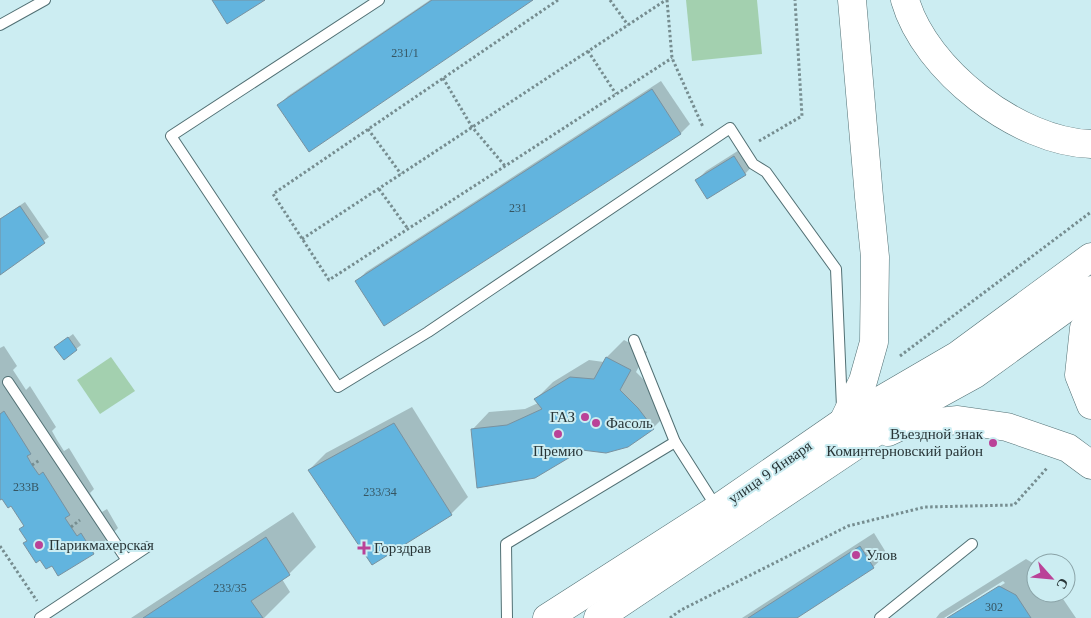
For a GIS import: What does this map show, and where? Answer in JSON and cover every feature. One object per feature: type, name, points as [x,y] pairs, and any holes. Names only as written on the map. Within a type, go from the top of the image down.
[{"type":"main road","points":[[843,422],[862,381],[874,342],[875,257],[868,196],[852,0]]},
{"type":"main road","points":[[906,0],[908,10],[928,46],[962,85],[1001,114],[1036,132],[1078,144],[1091,144]]},
{"type":"main road","name":"улица 9 Января","points":[[547,618],[717,509],[843,422],[958,354],[1091,257]]},
{"type":"main road","name":"улица 9 Января","points":[[598,618],[904,413],[975,374],[1091,290]]},
{"type":"main road","points":[[1091,319],[1084,328],[1079,375],[1091,405]]},
{"type":"main road","points":[[852,447],[901,426],[958,420],[1007,427],[1068,448],[1091,465]]},
{"type":"lane","points":[[0,25],[45,0]]},
{"type":"lane","points":[[379,0],[172,136],[338,387],[428,332],[730,128],[753,164],[766,172],[836,269],[843,422]]},
{"type":"lane","points":[[634,340],[675,442],[717,509]]},
{"type":"lane","points":[[8,382],[126,559]]},
{"type":"lane","points":[[507,618],[506,544],[675,442]]},
{"type":"lane","points":[[880,618],[972,544]]},
{"type":"lane","points":[[43,616],[126,559],[147,547]]},
{"type":"path","points":[[558,0],[273,194],[329,280],[672,58]]},
{"type":"path","points":[[610,0],[628,26]]},
{"type":"path","points":[[302,239],[666,0],[672,58],[709,142]]},
{"type":"path","points":[[743,150],[802,116],[794,0]]},
{"type":"path","points":[[588,51],[616,94]]},
{"type":"path","points":[[443,78],[472,127],[504,166]]},
{"type":"path","points":[[368,129],[401,174]]},
{"type":"path","points":[[378,188],[408,229]]},
{"type":"path","points":[[898,358],[1091,212]]},
{"type":"path","points":[[670,618],[682,610],[848,526],[924,507],[1014,505],[1058,456],[1068,448]]},
{"type":"path","points":[[0,546],[43,616]]},
{"type":"green space","points":[[686,0],[757,0],[762,54],[692,61]]},
{"type":"green space","points":[[111,357],[135,391],[100,414],[77,380]]},
{"type":"building","points":[[212,0],[265,0],[227,24]]},
{"type":"building","points":[[432,0],[533,0],[309,152],[277,105]]},
{"type":"building","points":[[652,89],[681,134],[384,326],[355,281]]},
{"type":"building","points":[[734,156],[746,175],[707,199],[695,180]]},
{"type":"building","points":[[20,206],[45,243],[0,275],[0,219]]},
{"type":"building","points":[[68,337],[77,350],[64,360],[54,347]]},
{"type":"building","name":"ГАЗ","points":[[606,357],[631,370],[620,390],[638,408],[654,429],[628,447],[606,453],[582,450],[535,478],[477,488],[471,429],[507,425],[542,409],[534,399],[570,377],[594,379]]},
{"type":"building","points":[[4,411],[31,454],[27,456],[32,465],[39,475],[43,472],[70,515],[65,518],[77,536],[81,533],[94,554],[58,576],[52,566],[46,569],[40,560],[36,563],[23,543],[27,541],[19,529],[24,526],[11,506],[8,508],[2,499],[0,500],[0,414]]},
{"type":"building","points":[[394,423],[452,515],[372,565],[308,470]]},
{"type":"building","points":[[266,537],[290,575],[251,601],[263,618],[143,618]]},
{"type":"building","points":[[860,546],[874,568],[797,618],[748,618]]},
{"type":"building","points":[[999,586],[1016,595],[1031,618],[947,618]]},
{"type":"place","name":"ГАЗ","points":[[585,417]]},
{"type":"place","name":"Фасоль","points":[[596,423]]},
{"type":"place","name":"Премио","points":[[558,434]]},
{"type":"place","name":"Въездной знак Коминтерновский район","points":[[993,443]]},
{"type":"place","name":"Парикмахерская","points":[[39,545]]},
{"type":"place","name":"Горздрав","points":[[364,548]]},
{"type":"place","name":"Улов","points":[[856,555]]}]
